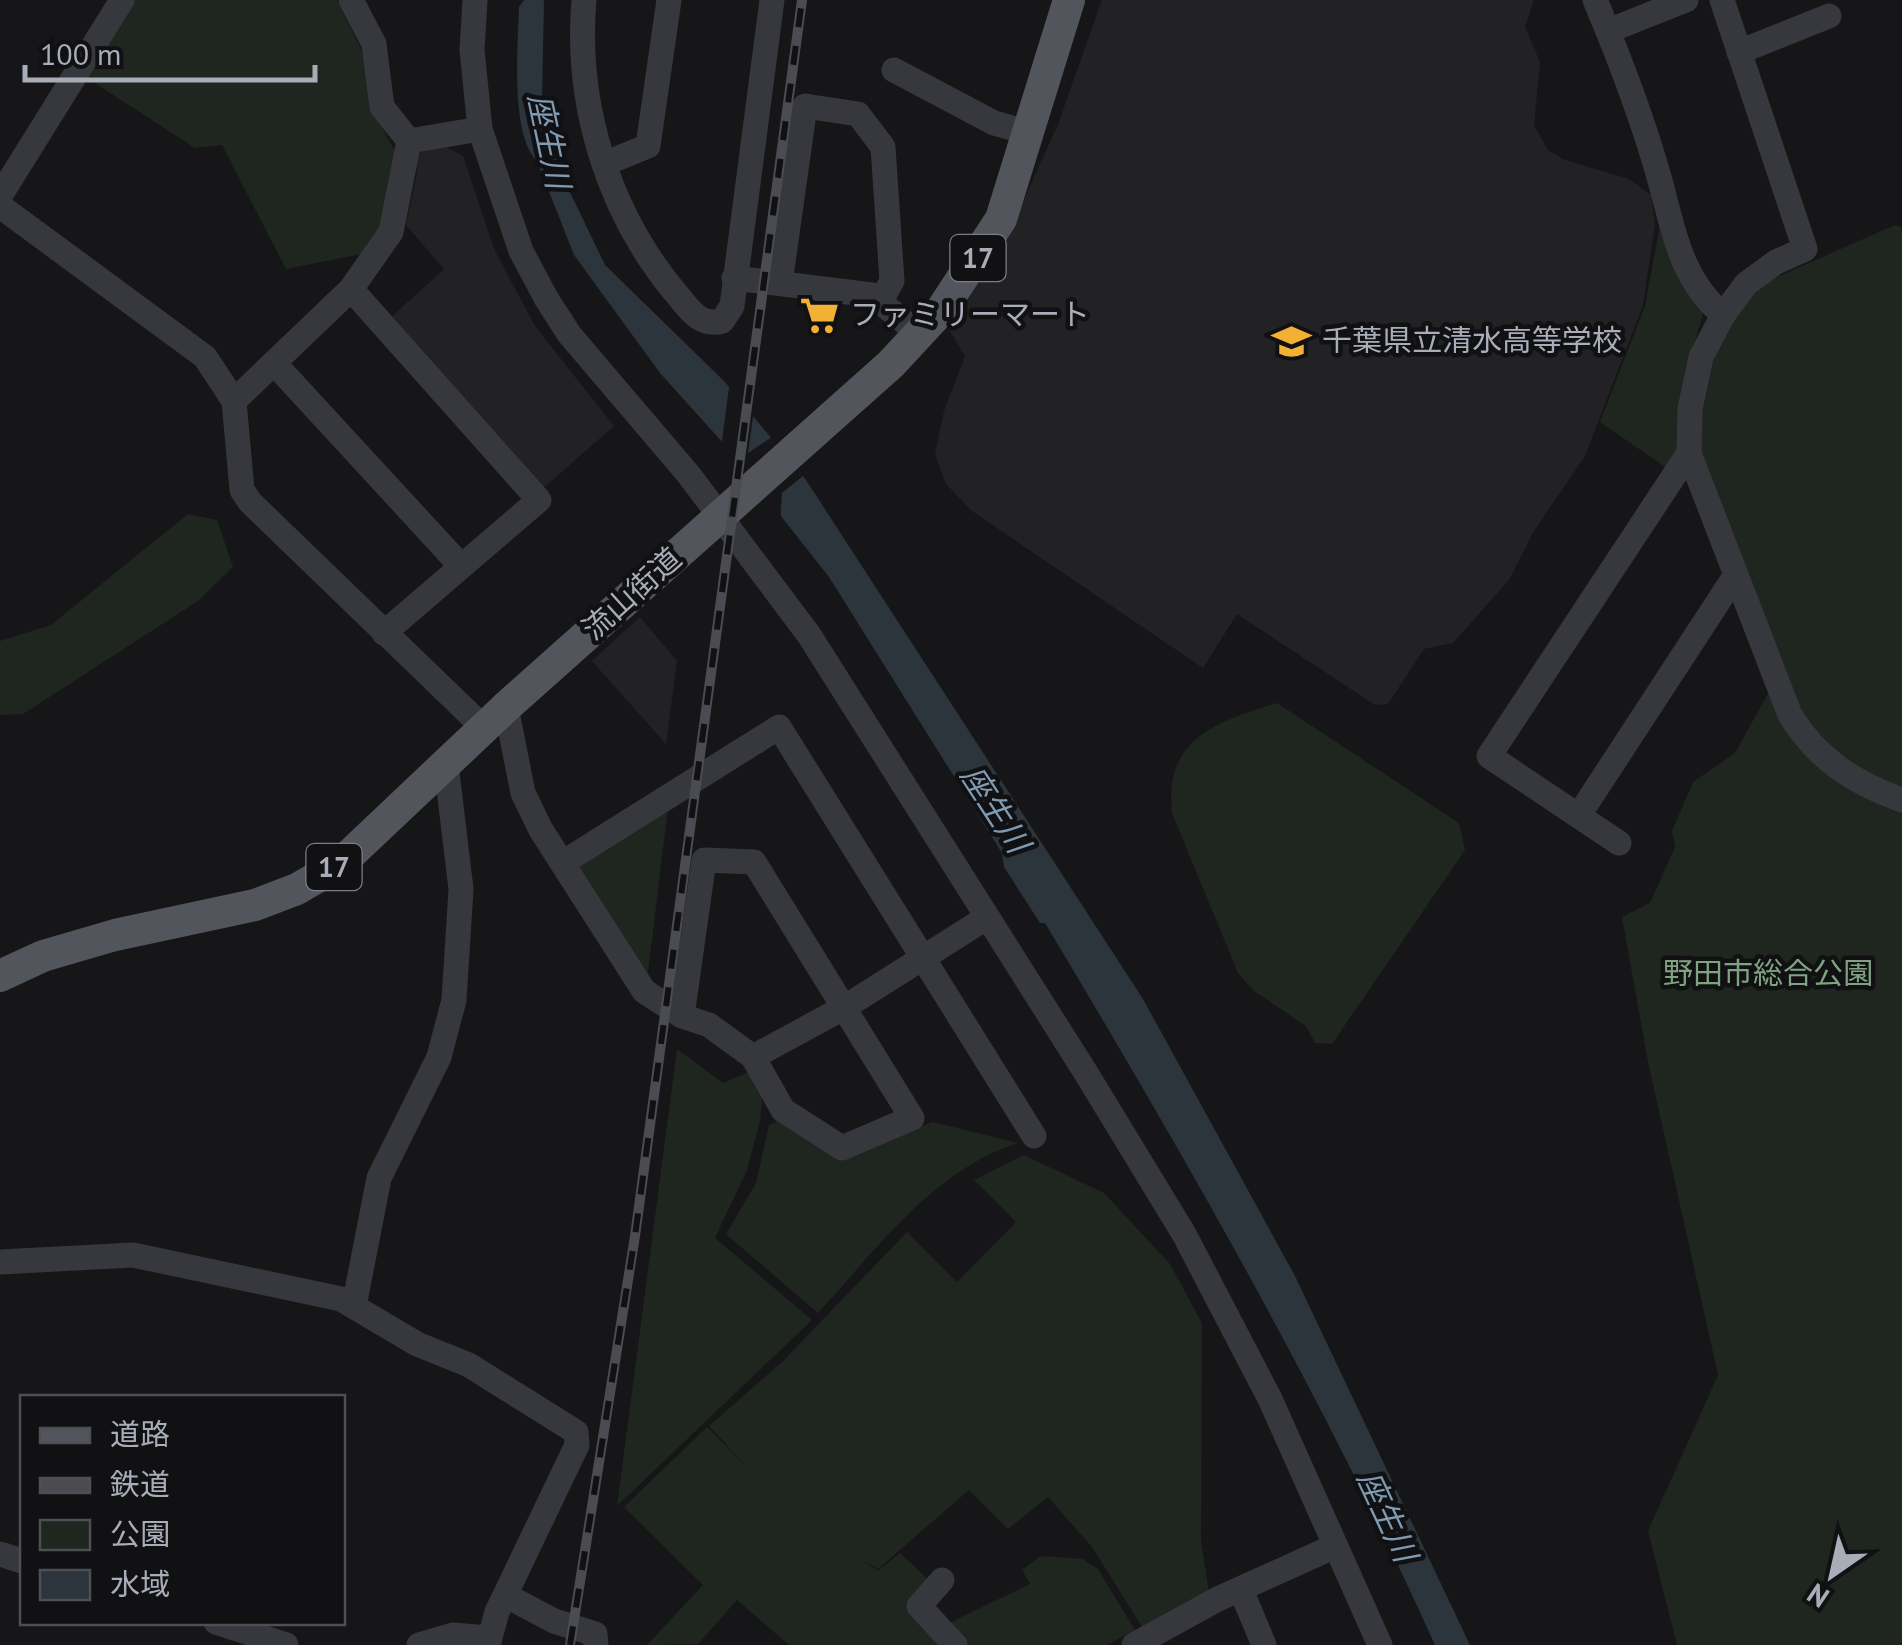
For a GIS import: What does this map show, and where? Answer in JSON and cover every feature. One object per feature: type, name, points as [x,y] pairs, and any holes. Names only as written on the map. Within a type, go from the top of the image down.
[{"type":"main road","name":"流山街道","points":[[0,976],[44,956],[256,905],[297,889],[363,845],[495,717],[920,335],[1001,220],[1069,0]]},
{"type":"street","points":[[0,196],[122,0]]},
{"type":"street","points":[[351,0],[374,44],[382,107],[410,141]]},
{"type":"street","points":[[475,0],[472,50],[480,129],[521,251],[561,322],[728,506],[1184,1234],[1270,1399],[1380,1645]]},
{"type":"street","points":[[584,0],[586,84],[604,164],[631,228],[660,274],[698,320],[710,324],[722,321],[732,306],[772,0]]},
{"type":"street","points":[[604,164],[648,146],[669,0]]},
{"type":"street","points":[[1595,0],[1660,177],[1674,244],[1702,297],[1724,315]]},
{"type":"street","points":[[1608,31],[1686,0]]},
{"type":"street","points":[[1722,0],[1805,248],[1776,262],[1746,284],[1724,315],[1693,385],[1690,454],[1790,715],[1809,746],[1869,789],[1902,800]]},
{"type":"street","points":[[1739,52],[1829,16]]},
{"type":"street","points":[[894,70],[994,123],[1029,133]]},
{"type":"street","points":[[780,283],[806,106],[858,114],[884,147],[892,281],[882,299]]},
{"type":"street","points":[[410,141],[480,129]]},
{"type":"street","points":[[234,401],[350,290],[391,232],[410,141]]},
{"type":"street","points":[[0,206],[205,357],[234,401],[242,490],[250,502],[384,633],[495,717],[522,793],[644,991],[682,1016],[709,1026],[753,1057],[784,1110],[842,1148],[912,1118],[754,862],[704,860],[682,1016]]},
{"type":"street","points":[[734,278],[882,299],[920,335]]},
{"type":"street","points":[[350,290],[539,500],[384,633]]},
{"type":"street","points":[[274,363],[461,566]]},
{"type":"street","points":[[1619,842],[1489,756],[1690,454]]},
{"type":"street","points":[[1579,815],[1735,576]]},
{"type":"street","points":[[564,862],[778,727],[1034,1136]]},
{"type":"street","points":[[354,1306],[379,1178],[439,1058],[454,1000],[461,889],[446,764]]},
{"type":"street","points":[[753,1057],[845,1007],[986,918]]},
{"type":"street","points":[[0,1262],[133,1255],[238,1274],[354,1306],[417,1344],[469,1365],[576,1432],[577,1445],[488,1641],[453,1634],[419,1645]]},
{"type":"street","points":[[1150,1641],[1241,1590],[1335,1546]]},
{"type":"street","points":[[942,1580],[919,1606],[955,1645]]},
{"type":"street","points":[[1241,1590],[1264,1645]]},
{"type":"street","points":[[507,1596],[554,1621],[595,1634],[596,1645]]},
{"type":"street","points":[[225,1625],[286,1645]]},
{"type":"shaded area","name":"千葉県立清水高等学校","points":[[1102,0],[1534,0],[1525,27],[1540,62],[1534,125],[1548,150],[1565,160],[1629,179],[1651,195],[1655,224],[1643,305],[1585,456],[1534,531],[1509,580],[1453,643],[1424,649],[1388,704],[1375,705],[1237,614],[1203,668],[972,511],[946,484],[935,454],[944,411],[965,356],[947,326],[1010,231],[1058,124]]},
{"type":"shaded area","points":[[444,146],[463,156],[495,251],[535,326],[614,426],[540,491],[388,320],[444,269],[406,225],[417,173],[416,158],[422,150]]},
{"type":"shaded area","points":[[640,617],[677,661],[666,744],[592,661]]},
{"type":"green space","points":[[135,0],[337,0],[366,59],[373,111],[398,157],[385,220],[367,253],[286,269],[222,145],[195,148],[87,78]]},
{"type":"green space","points":[[1660,225],[1705,308],[1689,361],[1683,446],[1668,469],[1600,422],[1645,306]]},
{"type":"green space","name":"野田市総合公園","points":[[1895,225],[1902,227],[1902,1645],[1677,1645],[1648,1531],[1718,1375],[1648,1062],[1622,917],[1650,903],[1675,847],[1672,831],[1693,782],[1735,753],[1782,668],[1702,461],[1697,423],[1701,384],[1731,315],[1768,281]]},
{"type":"green space","points":[[188,514],[217,520],[233,567],[198,601],[23,714],[0,715],[0,641],[51,625]]},
{"type":"green space","points":[[1277,703],[1459,823],[1465,850],[1332,1044],[1315,1043],[1306,1026],[1254,991],[1238,973],[1172,813],[1176,767],[1186,750],[1215,726]]},
{"type":"green space","points":[[668,808],[647,980],[574,866]]},
{"type":"green space","points":[[677,1049],[723,1083],[748,1072],[762,1099],[747,1170],[715,1238],[812,1320],[617,1506]]},
{"type":"green space","points":[[778,1121],[839,1156],[933,1122],[1018,1143],[987,1155],[933,1192],[885,1238],[818,1313],[726,1234],[756,1183],[769,1125]]},
{"type":"green space","points":[[1024,1155],[1104,1193],[1170,1264],[1202,1323],[1201,1540],[1209,1593],[1142,1627],[1092,1547],[1048,1497],[1008,1529],[969,1490],[878,1569],[864,1561],[878,1571],[900,1553],[930,1581],[914,1595],[945,1645],[789,1645],[737,1600],[698,1644],[647,1645],[703,1585],[624,1507],[707,1427],[748,1468],[709,1426],[783,1361],[907,1232],[957,1282],[1016,1222],[974,1180]]},
{"type":"green space","points":[[1041,1556],[1082,1559],[1098,1569],[1135,1630],[1107,1645],[963,1645],[945,1625],[1030,1584],[1022,1570]]},
{"type":"water","name":"座生川","points":[[524,0],[544,0],[542,99],[566,184],[605,265],[724,381],[806,480],[1143,999],[1295,1276],[1470,1645],[1435,1645],[1346,1460],[1201,1189],[1045,923],[1040,923],[1004,867],[1002,853],[829,577],[724,444],[660,373],[574,255],[537,161],[528,148],[519,111],[519,7]]},
{"type":"pier","points":[[730,380],[754,409],[748,453],[772,437],[804,475],[782,493],[780,524],[721,448]]},
{"type":"railway","points":[[570,1645],[635,1236],[802,0]]},
{"type":"place","name":"ファミリーマート","points":[[820,315]]},
{"type":"place","name":"千葉県立清水高等学校","points":[[1292,341]]}]
